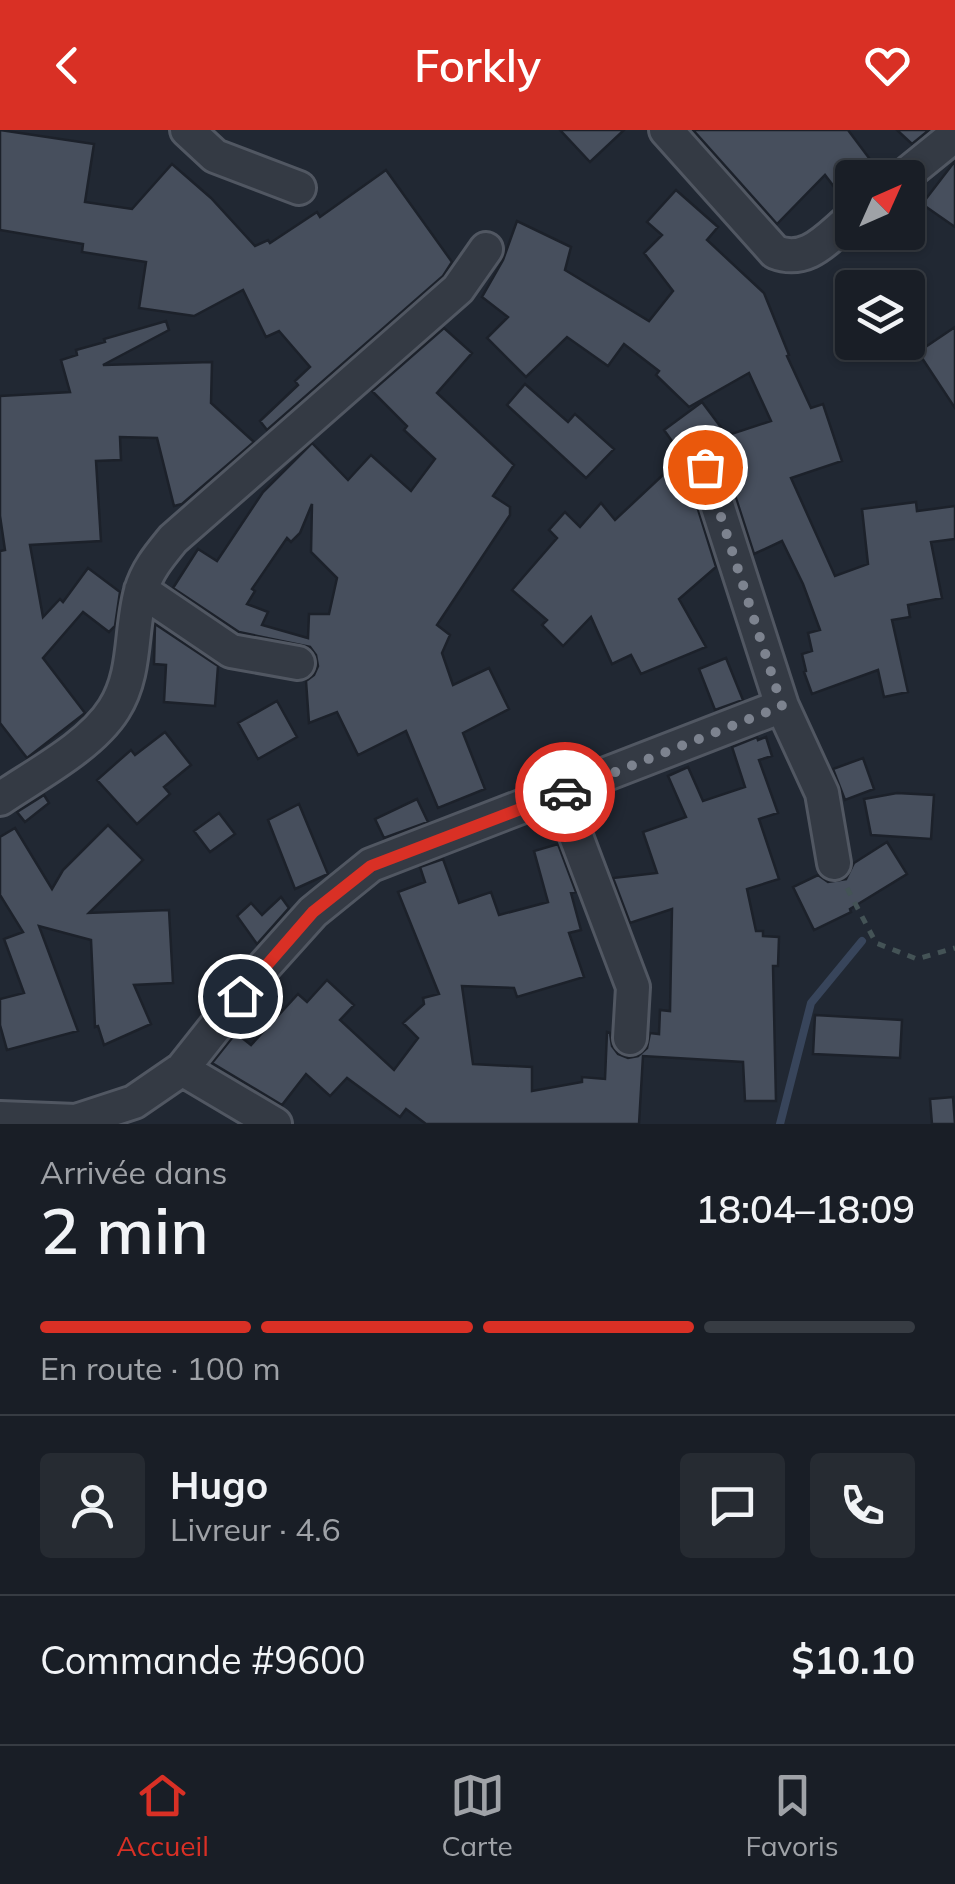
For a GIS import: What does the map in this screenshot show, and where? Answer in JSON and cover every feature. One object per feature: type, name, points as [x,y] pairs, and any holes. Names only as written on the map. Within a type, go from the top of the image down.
[{"type":"street","points":[[187,130],[216,156],[299,188]]},
{"type":"street","points":[[666,130],[775,252],[790,258],[803,256],[835,231]]},
{"type":"street","points":[[924,160],[955,134]]},
{"type":"street","points":[[0,799],[76,748],[114,711],[129,675],[141,590],[154,562],[173,539],[458,288],[486,249]]},
{"type":"street","points":[[705,467],[782,706],[822,793],[834,863]]},
{"type":"street","points":[[141,590],[231,651],[298,663]]},
{"type":"street","points":[[0,1118],[76,1122],[134,1102],[182,1068],[313,912],[371,866],[782,706]]},
{"type":"street","points":[[560,794],[632,988],[630,1038]]},
{"type":"street","points":[[182,1068],[276,1124]]},
{"type":"path","points":[[834,863],[876,943],[916,959],[955,948]]},
{"type":"building","points":[[0,130],[94,144],[85,202],[132,209],[172,164],[211,198],[255,246],[268,240],[270,243],[317,212],[320,217],[386,170],[452,262],[443,276],[267,430],[260,421],[298,385],[295,381],[310,367],[279,331],[266,337],[243,290],[194,316],[139,308],[146,262],[82,252],[83,244],[0,230]]},
{"type":"building","points":[[560,130],[624,130],[590,162]]},
{"type":"building","points":[[693,130],[848,130],[870,160],[835,160],[835,188],[825,175],[777,224]]},
{"type":"building","points":[[897,130],[929,130],[912,144]]},
{"type":"building","points":[[955,161],[955,227],[925,206],[925,200]]},
{"type":"building","points":[[676,190],[718,227],[707,240],[764,293],[811,408],[823,404],[842,461],[791,478],[835,576],[868,564],[862,509],[916,502],[917,511],[955,506],[955,539],[931,542],[942,598],[908,605],[910,617],[892,620],[908,692],[884,697],[878,670],[812,694],[802,654],[812,651],[808,633],[820,630],[803,584],[782,541],[754,554],[724,461],[713,440],[771,421],[749,373],[689,407],[656,375],[659,371],[624,344],[608,366],[567,337],[526,377],[487,338],[508,317],[482,297],[503,260],[517,221],[571,247],[565,270],[649,321],[673,291],[644,253],[662,235],[647,222]]},
{"type":"building","points":[[166,321],[169,330],[103,365],[212,362],[211,403],[254,442],[182,504],[174,506],[157,438],[120,437],[121,460],[96,461],[101,541],[30,545],[43,617],[60,599],[63,602],[88,568],[120,592],[115,626],[109,632],[83,612],[43,658],[85,713],[27,758],[0,723],[0,551],[5,550],[0,516],[0,396],[70,392],[61,360],[77,355],[76,350],[105,342],[104,339]]},
{"type":"building","points":[[955,327],[955,408],[923,360],[925,347]]},
{"type":"building","points":[[444,328],[472,353],[437,393],[514,465],[493,496],[510,507],[510,515],[437,625],[450,635],[442,653],[453,685],[489,668],[509,709],[463,733],[485,789],[438,808],[406,731],[358,755],[337,712],[309,723],[306,681],[318,666],[310,647],[239,632],[173,588],[198,549],[217,561],[263,492],[312,443],[348,480],[371,455],[411,491],[435,459],[404,430],[407,426],[372,391]],"holes":[[[312,504],[311,552],[337,578],[329,614],[309,614],[308,638],[262,625],[268,612],[247,604],[255,591],[252,589],[287,538],[291,542],[300,533]]]},
{"type":"building","points":[[525,384],[568,422],[575,414],[614,449],[586,478],[507,405]]},
{"type":"building","points":[[702,402],[723,430],[684,458],[664,430]]},
{"type":"building","points":[[666,472],[696,503],[716,567],[679,599],[706,647],[641,674],[631,655],[612,664],[591,617],[563,646],[542,625],[547,620],[512,590],[557,538],[549,530],[565,512],[580,527],[601,503],[615,520]]},
{"type":"building","points":[[155,624],[218,666],[215,706],[164,702],[166,665],[154,664]]},
{"type":"building","points":[[726,658],[743,700],[715,710],[699,669]]},
{"type":"building","points":[[277,701],[297,737],[258,759],[238,723]]},
{"type":"building","points":[[165,732],[191,765],[164,787],[170,794],[137,824],[97,780],[131,750],[135,755]]},
{"type":"building","points":[[766,737],[772,756],[759,760],[778,813],[759,819],[779,879],[747,889],[756,931],[763,931],[763,936],[779,937],[778,966],[773,966],[776,1101],[745,1101],[743,1062],[643,1056],[639,1124],[426,1124],[406,1109],[400,1117],[347,1078],[330,1096],[306,1074],[282,1105],[212,1063],[236,1033],[251,1045],[298,994],[307,1002],[327,980],[354,1005],[340,1020],[394,1070],[418,1038],[403,1023],[424,1004],[423,998],[439,994],[398,892],[425,882],[420,867],[443,859],[459,903],[491,892],[499,915],[548,902],[534,851],[558,844],[576,892],[571,893],[581,930],[569,933],[584,977],[517,997],[514,988],[462,986],[473,1064],[532,1067],[532,1091],[582,1082],[582,1077],[605,1079],[607,1032],[618,1054],[638,1056],[647,1048],[650,1033],[659,1034],[660,1010],[670,1011],[672,909],[630,923],[613,878],[657,873],[643,832],[686,817],[668,776],[688,767],[703,801],[745,787],[732,747]]},
{"type":"building","points":[[863,758],[874,789],[845,800],[833,769]]},
{"type":"building","points":[[897,793],[934,795],[931,839],[871,835],[864,799]]},
{"type":"building","points":[[44,795],[49,803],[25,822],[17,812]]},
{"type":"building","points":[[417,799],[428,822],[384,838],[375,819]]},
{"type":"building","points":[[299,804],[328,874],[295,889],[268,820]]},
{"type":"building","points":[[219,813],[235,834],[210,852],[194,831]]},
{"type":"building","points":[[108,825],[143,860],[89,913],[169,910],[173,983],[134,985],[151,1024],[104,1045],[98,1026],[95,1027],[91,940],[39,926],[78,1031],[7,1050],[0,1025],[0,999],[24,993],[4,939],[23,932],[0,895],[0,837],[15,828],[52,889],[63,870]]},
{"type":"building","points":[[887,842],[907,874],[850,909],[851,912],[814,930],[793,887],[818,875],[828,882],[846,879],[854,863]]},
{"type":"building","points":[[281,897],[289,908],[257,944],[237,916],[251,903],[262,915]]},
{"type":"building","points":[[815,1015],[902,1020],[900,1058],[813,1054]]},
{"type":"building","points":[[953,1097],[955,1124],[932,1124],[930,1099]]},
{"type":"waterway","points":[[780,1124],[811,1003],[862,941]]},
{"type":"way so far","points":[[565,792],[782,706],[705,467]]},
{"type":"route","points":[[240,996],[313,912],[371,866],[565,792]]}]
